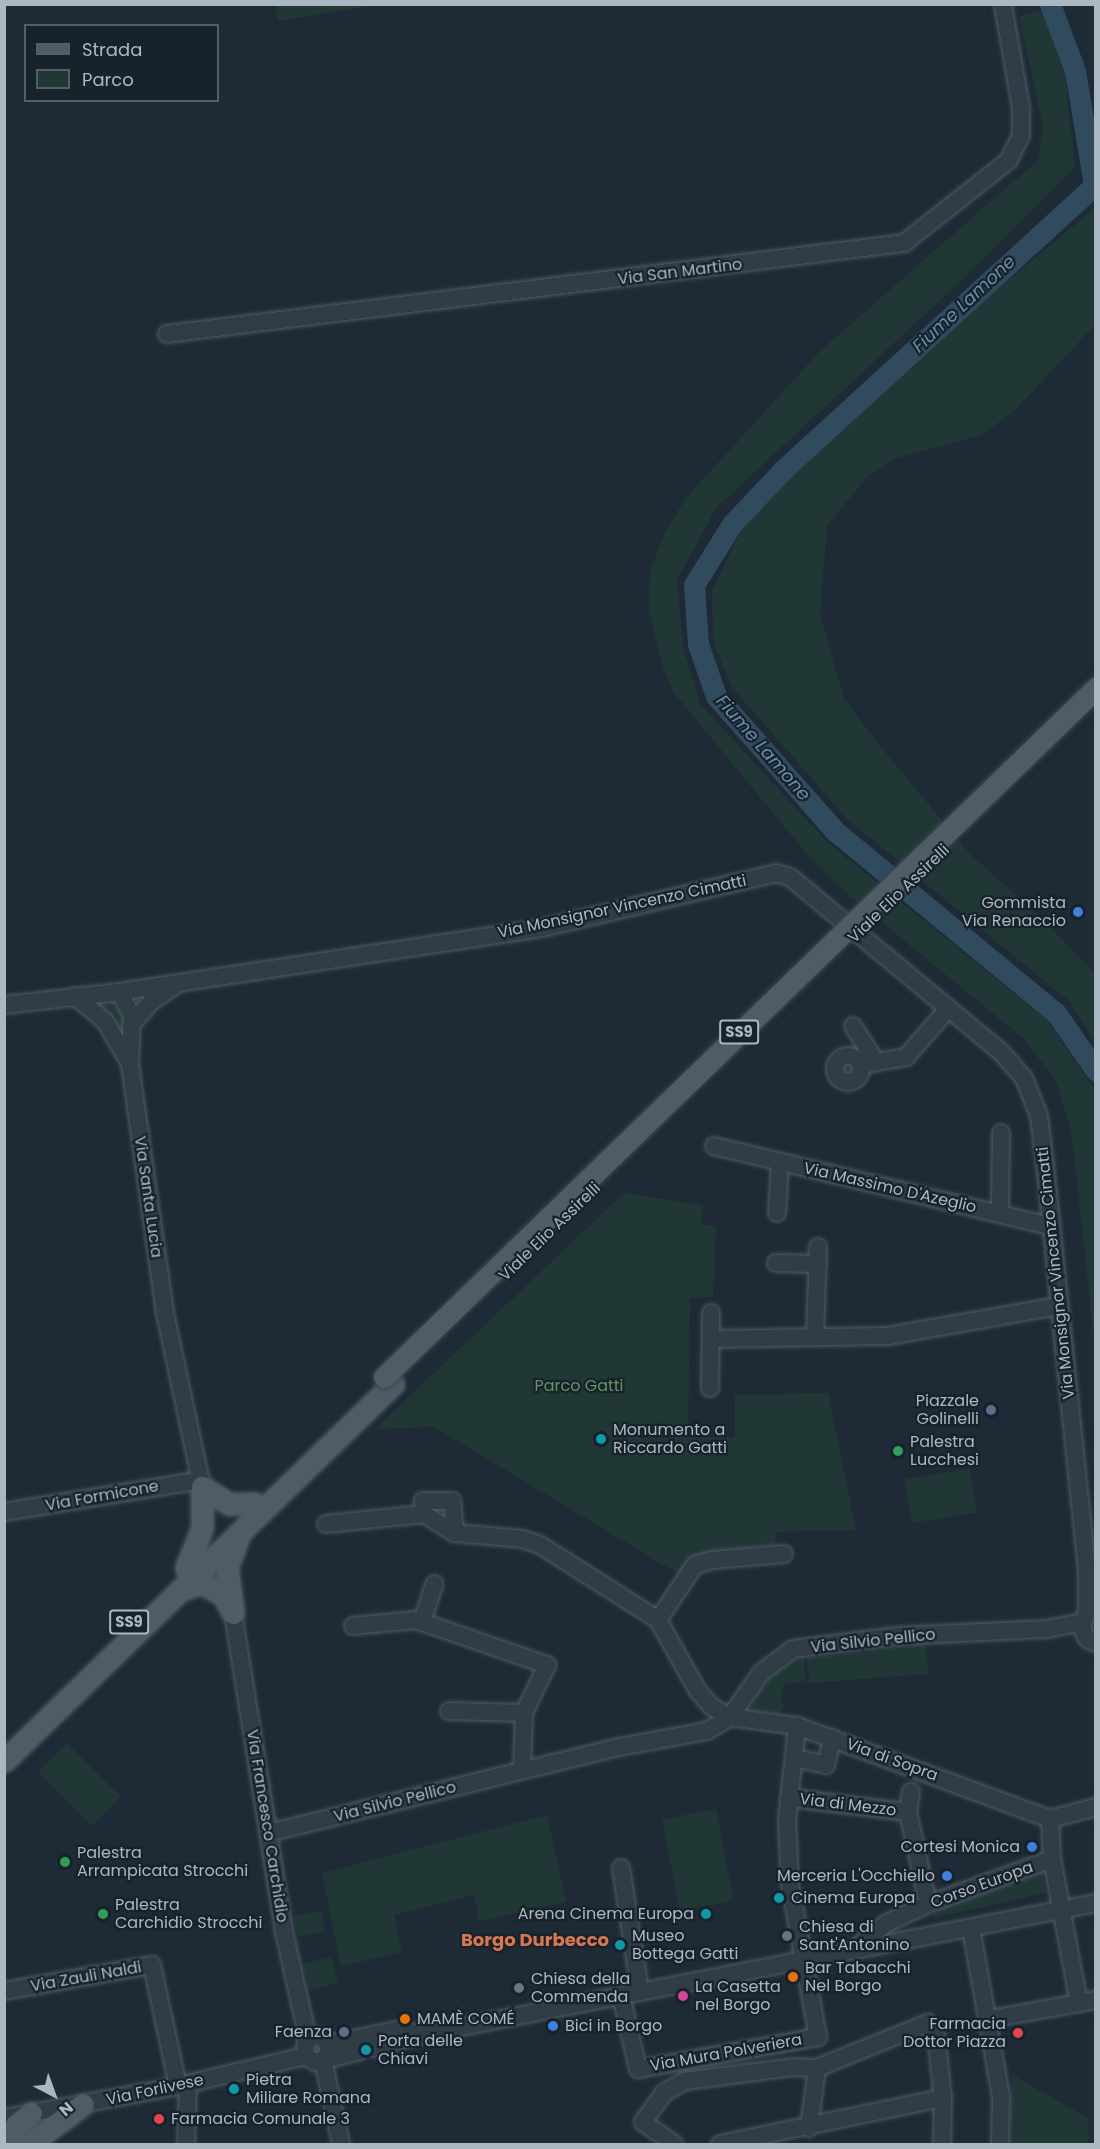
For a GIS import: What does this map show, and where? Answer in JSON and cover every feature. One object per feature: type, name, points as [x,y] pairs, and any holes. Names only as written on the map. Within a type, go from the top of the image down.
[{"type":"main road","name":"Viale Elio Assirelli","points":[[4,1761],[179,1592],[388,1381],[1095,688]]},
{"type":"main road","name":"Viale Elio Assirelli","points":[[4,1743],[254,1503],[388,1381],[1095,704]]},
{"type":"main road","points":[[201,1483],[229,1503],[254,1503]]},
{"type":"main road","points":[[186,1568],[202,1528],[201,1483]]},
{"type":"main road","points":[[233,1612],[228,1559],[241,1531]]},
{"type":"main road","points":[[179,1592],[197,1584],[208,1586],[224,1596],[233,1612]]},
{"type":"main road","points":[[31,2114],[16,2125],[16,2143],[75,2110]]},
{"type":"main road","points":[[57,2145],[57,2134],[75,2110]]},
{"type":"street","name":"Via San Martino","points":[[166,334],[904,243],[1009,160],[1021,135],[1021,108],[1008,5]]},
{"type":"street","name":"Via Monsignor Vincenzo Cimatti","points":[[75,996],[177,984],[542,928],[776,873],[790,877],[1000,1052],[1024,1078],[1039,1116],[1087,1573],[1089,1623]]},
{"type":"street","name":"Via Monsignor Vincenzo Cimatti","points":[[131,1025],[152,1001],[177,984]]},
{"type":"street","points":[[119,992],[131,1008],[130,1064]]},
{"type":"street","points":[[4,1005],[75,996]]},
{"type":"street","name":"Via Santa Lucia","points":[[75,996],[105,1021],[130,1064],[165,1314],[201,1483]]},
{"type":"street","points":[[854,1026],[868,1064],[906,1057],[948,1009]]},
{"type":"street","name":"Via Massimo D'Azeglio","points":[[1000,1214],[1001,1133]]},
{"type":"street","name":"Via Massimo D'Azeglio","points":[[714,1146],[1049,1226]]},
{"type":"street","name":"Via Massimo D'Azeglio","points":[[777,1213],[780,1162]]},
{"type":"street","points":[[815,1337],[818,1247]]},
{"type":"street","points":[[776,1263],[818,1264]]},
{"type":"street","points":[[711,1339],[888,1335],[1058,1306]]},
{"type":"street","points":[[710,1388],[711,1313]]},
{"type":"street","name":"Via Formicone","points":[[4,1512],[201,1483]]},
{"type":"street","points":[[424,1514],[423,1501],[452,1501],[455,1533]]},
{"type":"street","points":[[326,1524],[424,1514],[455,1533],[524,1539],[540,1545],[658,1620],[698,1691],[712,1707],[730,1717]]},
{"type":"street","points":[[658,1620],[695,1565],[712,1560],[783,1554]]},
{"type":"street","name":"Via Monsignor Vincenzo Cimatti","points":[[1087,1573],[1095,1593]]},
{"type":"street","points":[[422,1622],[434,1584]]},
{"type":"street","name":"Via Francesco Carchidio","points":[[233,1612],[267,1833],[308,2039]]},
{"type":"street","points":[[353,1626],[422,1622],[547,1665],[524,1713],[522,1771]]},
{"type":"street","name":"Via Silvio Pellico","points":[[267,1833],[522,1771],[707,1731],[730,1717],[761,1674],[793,1649],[897,1636],[1047,1629],[1089,1623]]},
{"type":"street","points":[[449,1712],[524,1713]]},
{"type":"street","name":"Via di Sopra","points":[[730,1717],[797,1726],[832,1738],[913,1779],[1050,1819]]},
{"type":"street","points":[[797,1726],[789,1798],[790,1884],[806,1961]]},
{"type":"street","points":[[794,1758],[826,1765],[832,1738]]},
{"type":"street","points":[[913,1779],[908,1812],[928,1904]]},
{"type":"street","name":"Via di Mezzo","points":[[789,1798],[908,1812]]},
{"type":"street","points":[[1050,1819],[1095,1807]]},
{"type":"street","name":"Corso Europa","points":[[1050,1819],[1052,1859],[1062,1910]]},
{"type":"street","name":"Corso Europa","points":[[852,1952],[887,1923],[928,1904],[1052,1859]]},
{"type":"street","points":[[621,1868],[640,1991]]},
{"type":"street","name":"Corso Europa","points":[[363,2046],[566,2001],[621,1995],[806,1961],[1095,1903]]},
{"type":"street","points":[[990,2019],[1087,2002],[1062,1910]]},
{"type":"street","points":[[970,1928],[990,2019],[1001,2097],[1000,2145]]},
{"type":"street","name":"Via Mura Polveriera","points":[[621,1995],[638,2069],[818,2037],[806,1961]]},
{"type":"street","name":"Via Zauli Naldi","points":[[4,1991],[152,1965],[183,2085]]},
{"type":"street","points":[[674,2145],[642,2122],[665,2092],[685,2081],[795,2067],[817,2068],[928,2023],[936,2035],[943,2098],[942,2145]]},
{"type":"street","name":"Via Forlivese","points":[[308,2039],[320,2037],[326,2054]]},
{"type":"street","points":[[305,2056],[304,2045],[308,2039]]},
{"type":"street","name":"Via Forlivese","points":[[4,2118],[75,2110],[305,2056],[315,2062],[326,2054],[363,2046]]},
{"type":"street","points":[[326,2054],[342,2145]]},
{"type":"street","points":[[809,2128],[817,2068]]},
{"type":"street","points":[[183,2085],[186,2145]]},
{"type":"street","points":[[720,2145],[943,2098]]},
{"type":"green space","points":[[275,4],[379,5],[278,21]]},
{"type":"green space","points":[[1042,10],[1065,75],[1075,167],[948,293],[716,508],[677,580],[683,648],[701,705],[827,842],[1047,1020],[1095,1090],[1095,1348],[1072,1136],[1057,1082],[1024,1039],[845,892],[807,854],[674,693],[661,662],[649,609],[650,570],[666,531],[686,498],[820,351],[1038,160],[1043,126],[1019,17]]},
{"type":"green space","points":[[1095,208],[1095,325],[1012,413],[981,435],[894,459],[867,477],[827,526],[820,614],[844,698],[876,741],[970,854],[1041,917],[1095,974],[1095,1043],[1070,1002],[847,819],[731,686],[713,641],[712,591],[741,530],[789,477],[967,315]]},
{"type":"green space","points":[[119,999],[125,1006],[123,1036],[97,1001]]},
{"type":"green space","name":"Parco Gatti","points":[[624,1193],[703,1205],[701,1225],[716,1226],[713,1297],[690,1298],[688,1437],[735,1437],[735,1395],[828,1393],[856,1530],[776,1532],[775,1544],[700,1555],[678,1574],[434,1427],[375,1429]]},
{"type":"green space","points":[[970,1469],[977,1512],[912,1523],[905,1479]]},
{"type":"green space","points":[[925,1642],[929,1674],[809,1683],[807,1658],[870,1652],[871,1664],[871,1648]]},
{"type":"green space","points":[[804,1658],[805,1681],[784,1684],[780,1701],[785,1706],[778,1714],[751,1710],[753,1701],[771,1677],[791,1662]]},
{"type":"green space","points":[[67,1743],[121,1797],[92,1826],[38,1772]]},
{"type":"green space","points":[[716,1809],[734,1900],[680,1911],[662,1819]]},
{"type":"green space","points":[[547,1815],[566,1902],[479,1921],[474,1895],[394,1915],[402,1952],[341,1966],[322,1873]]},
{"type":"green space","points":[[1042,1873],[1046,1893],[934,1918],[932,1912]]},
{"type":"green space","points":[[321,1911],[325,1932],[298,1937],[294,1916]]},
{"type":"green space","points":[[332,1957],[338,1983],[309,1990],[303,1964]]},
{"type":"green space","points":[[1012,2075],[1088,2118],[1089,2144],[1009,2144]]},
{"type":"waterway","points":[[1050,4],[1075,71],[1094,184]]},
{"type":"waterway","name":"Fiume Lamone","points":[[1096,184],[782,471],[732,524],[694,585],[698,644],[716,696],[835,831],[1056,1013],[1096,1071]]},
{"type":"place","name":"Gommista Via Renaccio","points":[[1078,912]]},
{"type":"place","name":"Piazzale Golinelli","points":[[991,1410]]},
{"type":"place","name":"Monumento a Riccardo Gatti","points":[[601,1439]]},
{"type":"place","name":"Palestra Lucchesi","points":[[898,1451]]},
{"type":"place","name":"Cortesi Monica","points":[[1032,1847]]},
{"type":"place","name":"Palestra Arrampicata Strocchi","points":[[65,1862]]},
{"type":"place","name":"Merceria L'Occhiello","points":[[947,1876]]},
{"type":"place","name":"Cinema Europa","points":[[779,1898]]},
{"type":"place","name":"Palestra Carchidio Strocchi","points":[[103,1914]]},
{"type":"place","name":"Arena Cinema Europa","points":[[706,1914]]},
{"type":"place","name":"Chiesa di Sant'Antonino","points":[[787,1936]]},
{"type":"place","name":"Museo Bottega Gatti","points":[[620,1945]]},
{"type":"place","name":"Bar Tabacchi Nel Borgo","points":[[793,1977]]},
{"type":"place","name":"Chiesa della Commenda","points":[[519,1988]]},
{"type":"place","name":"La Casetta nel Borgo","points":[[683,1996]]},
{"type":"place","name":"MAMÈ COMÉ","points":[[405,2019]]},
{"type":"place","name":"Bici in Borgo","points":[[553,2026]]},
{"type":"place","name":"Faenza","points":[[344,2032]]},
{"type":"place","name":"Farmacia Dottor Piazza","points":[[1018,2033]]},
{"type":"place","name":"Porta delle Chiavi","points":[[366,2050]]},
{"type":"place","name":"Pietra Miliare Romana","points":[[234,2089]]},
{"type":"place","name":"Farmacia Comunale 3","points":[[159,2119]]},
{"type":"district","name":"Borgo Durbecco","points":[[535,1940]]}]
